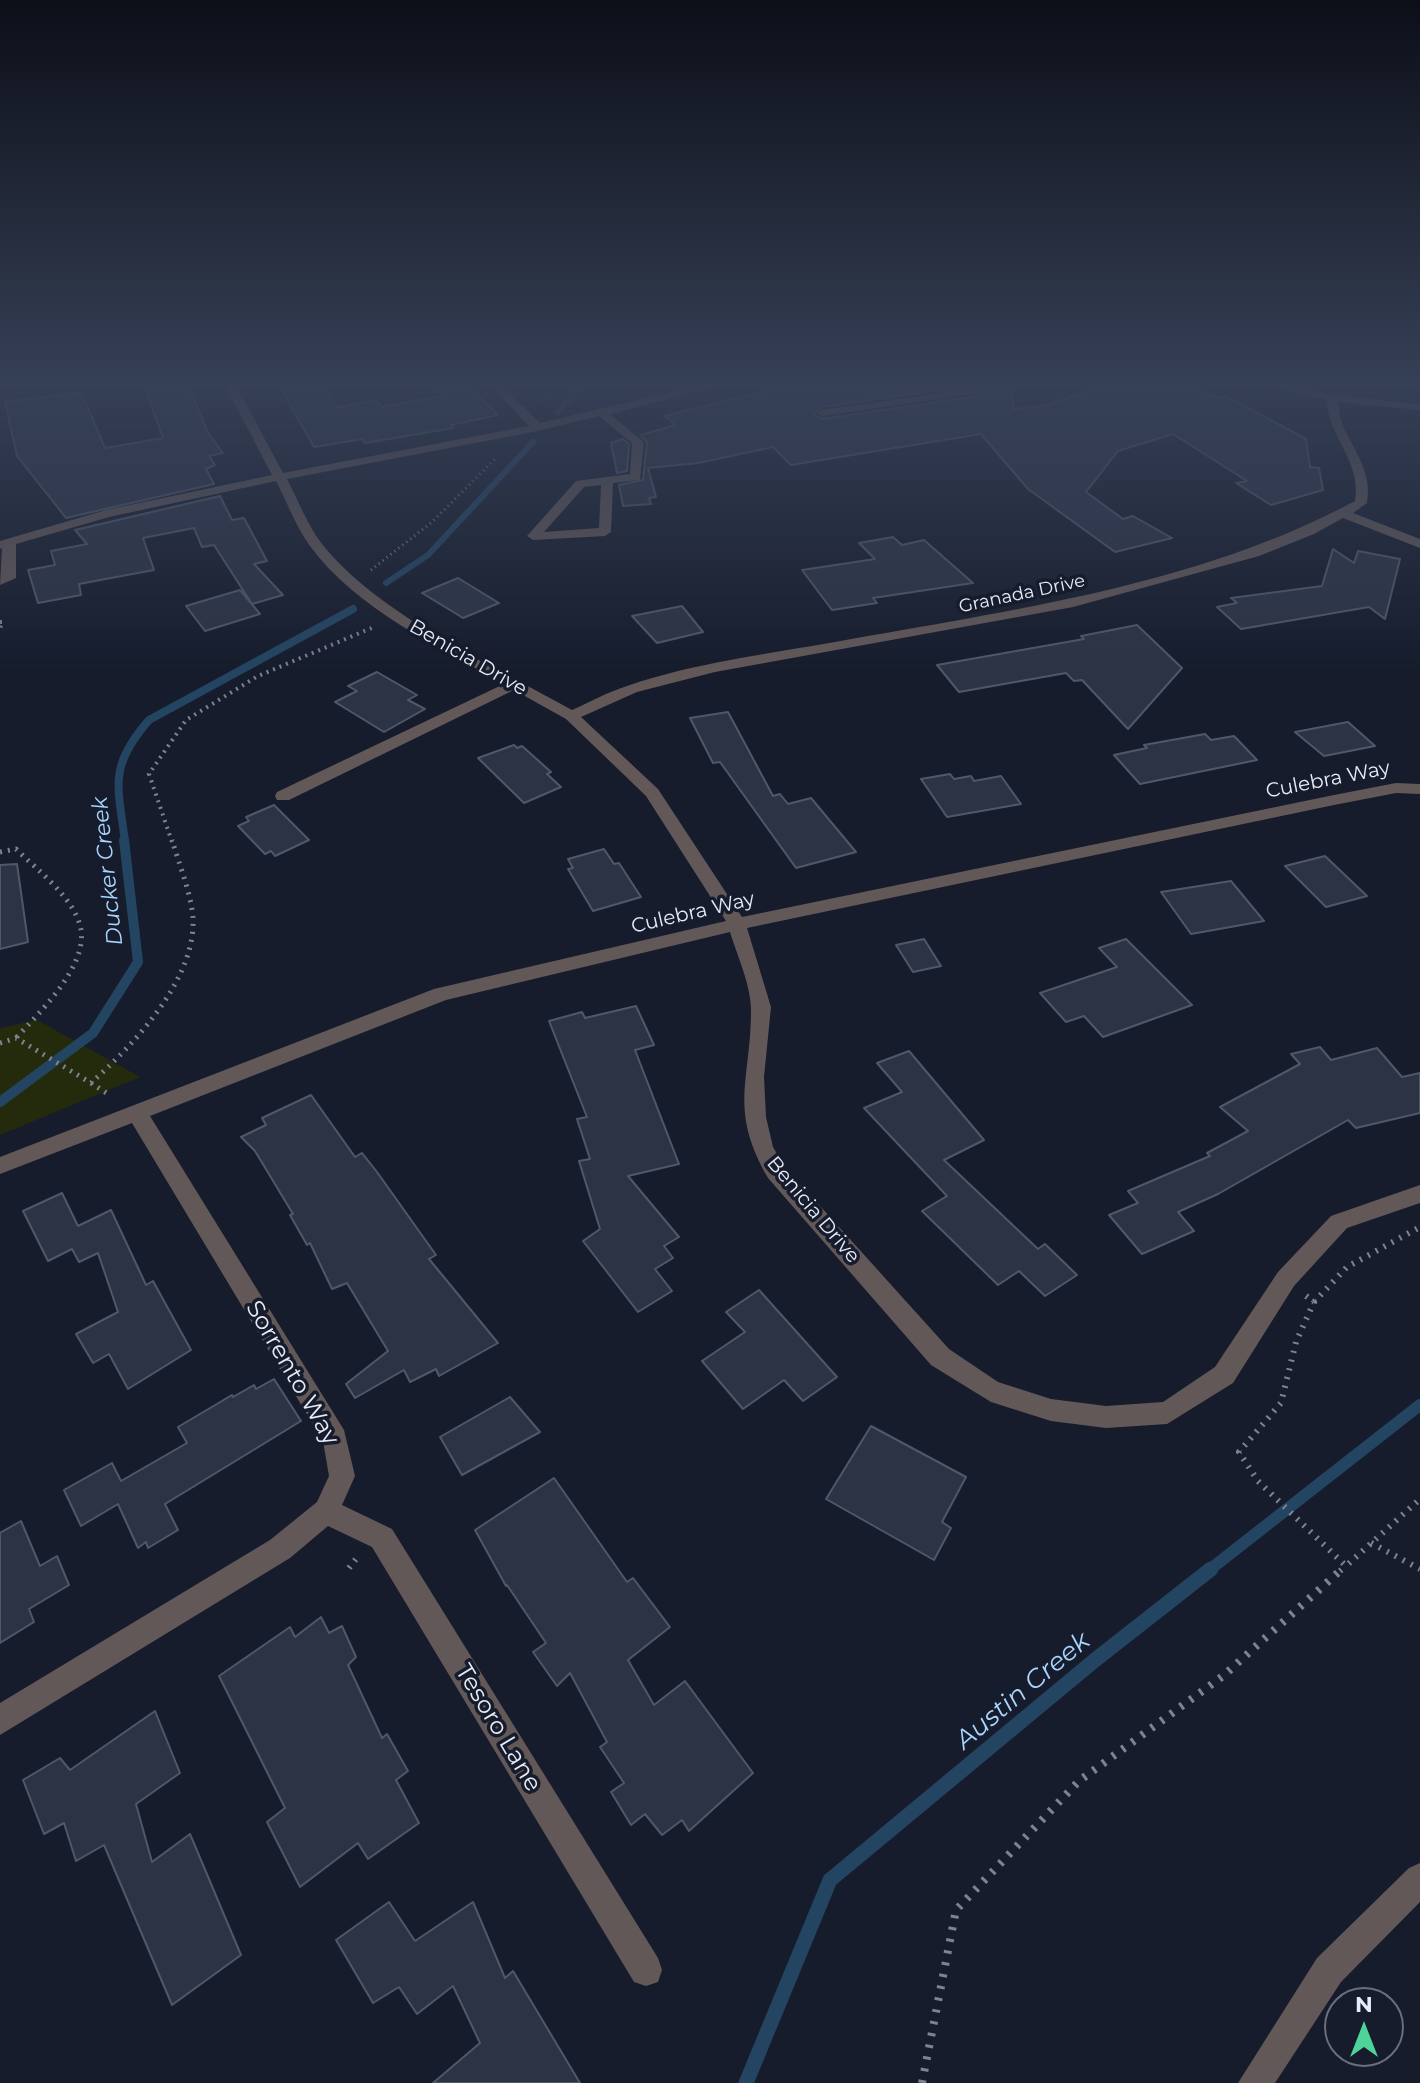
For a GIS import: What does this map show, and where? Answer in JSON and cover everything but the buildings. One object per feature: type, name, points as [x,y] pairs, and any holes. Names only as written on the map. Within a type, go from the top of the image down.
[{"type":"street","points":[[0,581],[9,578],[4,544],[178,498],[267,480]]},
{"type":"street","name":"Benicia Drive","points":[[279,480],[316,545],[354,583],[397,617],[571,716],[652,793],[737,924],[761,1007],[754,1077],[755,1117],[762,1148],[784,1181],[940,1357],[991,1391],[1051,1410],[1106,1417],[1167,1413],[1224,1375],[1286,1279],[1339,1222],[1420,1194]]},
{"type":"street","points":[[606,480],[580,484],[533,536],[605,532],[607,480]]},
{"type":"street","points":[[1345,514],[1361,503],[1364,480]]},
{"type":"street","points":[[1345,514],[1420,544]]},
{"type":"street","name":"Granada Drive","points":[[571,716],[632,689],[715,668],[1068,604],[1254,553],[1345,514]]},
{"type":"street","points":[[283,796],[513,685]]},
{"type":"street","name":"Culebra Way","points":[[0,1166],[441,994],[737,924],[1350,797],[1396,788],[1420,789]]},
{"type":"street","name":"Sorrento Way","points":[[0,1720],[280,1549],[326,1511],[342,1476],[335,1438],[137,1113]]},
{"type":"street","name":"Tesoro Lane","points":[[326,1511],[382,1538],[646,1970]]},
{"type":"street","points":[[1255,2083],[1329,1970],[1420,1879]]},
{"type":"path","points":[[354,583],[432,522],[473,480]]},
{"type":"path","points":[[16,1038],[91,1083],[122,1057],[154,1017],[184,963],[193,920],[177,856],[149,774],[186,720],[258,676],[397,617]]},
{"type":"path","points":[[0,622],[3,622],[0,628]]},
{"type":"path","points":[[0,852],[16,849],[71,910],[81,932],[75,966],[44,1009],[16,1038],[0,1043]]},
{"type":"path","points":[[1346,1566],[1258,1481],[1239,1452],[1281,1403],[1296,1342],[1314,1302],[1347,1267],[1420,1227]]},
{"type":"path","points":[[1286,1279],[1314,1302]]},
{"type":"path","points":[[922,2083],[956,1910],[1079,1781],[1223,1676],[1420,1499]]},
{"type":"path","points":[[1371,1543],[1420,1569]]},
{"type":"path","points":[[349,1568],[356,1559]]},
{"type":"green space","points":[[37,1020],[140,1077],[0,1135],[0,1028]]},
{"type":"waterway","name":"Ducker Creek","points":[[386,583],[428,555],[497,480]]},
{"type":"waterway","name":"Ducker Creek","points":[[125,842],[119,777],[127,751],[149,720],[353,609]]},
{"type":"waterway","name":"Ducker Creek","points":[[0,1102],[93,1033],[138,962],[124,840]]},
{"type":"waterway","name":"Austin Creek","points":[[1208,1571],[1420,1405]]},
{"type":"waterway","name":"Austin Creek","points":[[746,2083],[830,1880],[1095,1660],[1211,1569]]}]
